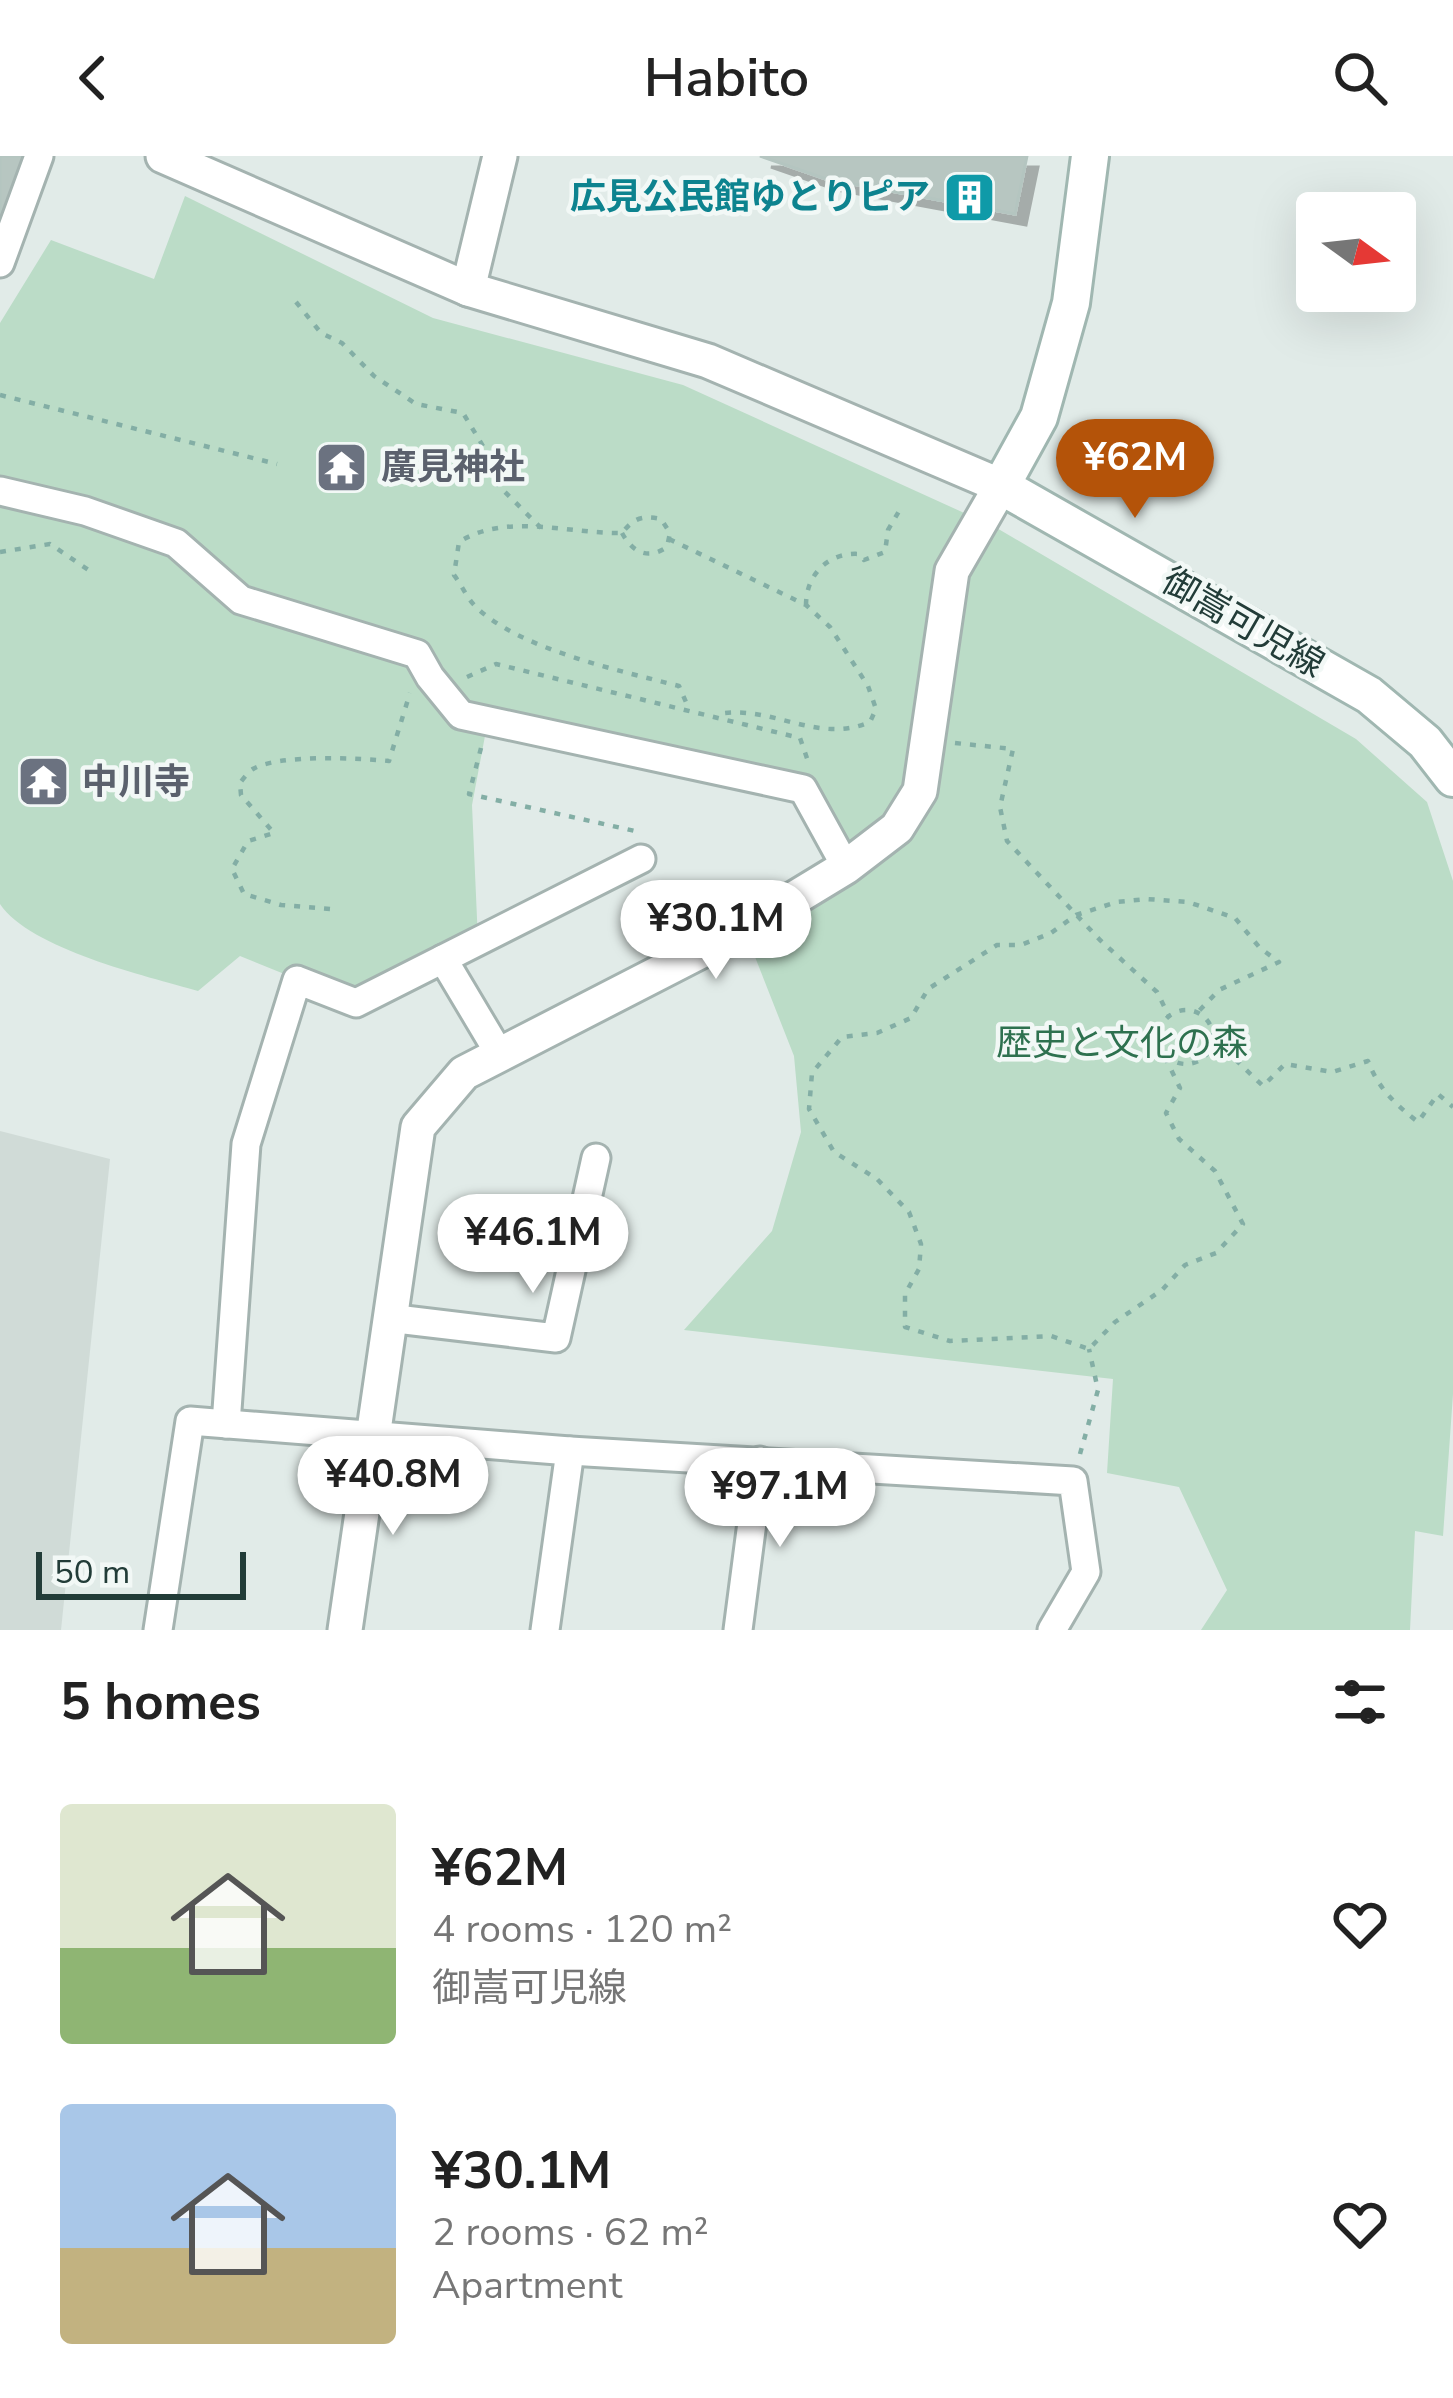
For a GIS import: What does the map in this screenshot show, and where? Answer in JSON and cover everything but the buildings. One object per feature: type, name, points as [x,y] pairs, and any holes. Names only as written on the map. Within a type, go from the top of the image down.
[{"type":"main road","points":[[1001,486],[1039,417],[1071,303],[1090,156]]},
{"type":"main road","name":"御嵩可児線","points":[[1001,486],[1369,695],[1425,742],[1453,778]]},
{"type":"street","points":[[0,263],[39,156]]},
{"type":"street","points":[[163,156],[468,289],[708,361],[1001,486],[952,571],[920,791],[896,828],[846,867],[744,929],[464,1073],[418,1127],[345,1630]]},
{"type":"street","points":[[468,289],[500,156]]},
{"type":"street","points":[[0,490],[176,543],[242,600],[417,654],[428,681],[460,715],[803,789],[846,867]]},
{"type":"street","points":[[226,1424],[246,1144],[297,980],[356,1003],[641,859]]},
{"type":"street","points":[[443,958],[500,1053]]},
{"type":"street","points":[[388,1318],[556,1338],[596,1158]]},
{"type":"street","points":[[158,1630],[190,1420],[569,1451],[1073,1481],[1086,1571],[1052,1630]]},
{"type":"street","points":[[545,1630],[569,1451]]},
{"type":"street","points":[[738,1630],[760,1461]]},
{"type":"path","points":[[296,302],[321,333],[342,343],[374,376],[416,404],[464,413],[489,456],[490,477],[541,528]]},
{"type":"path","points":[[0,395],[277,464]]},
{"type":"path","points":[[806,605],[806,593],[818,567],[843,553],[859,554],[865,560],[885,552],[888,530],[902,506]]},
{"type":"path","points":[[647,516],[662,519],[670,533],[667,548],[655,555],[641,554],[622,533],[633,519],[647,516]]},
{"type":"path","points":[[622,533],[504,526],[478,530],[459,542],[454,574],[476,607],[526,638],[588,663],[679,686],[689,709]]},
{"type":"path","points":[[669,538],[806,605],[830,626],[868,686],[876,709],[870,722],[851,730],[823,731],[738,711],[713,716]]},
{"type":"path","points":[[0,552],[50,544],[90,571]]},
{"type":"path","points":[[330,909],[244,894],[232,869],[248,841],[274,832],[241,795],[240,783],[252,769],[271,764],[349,757],[389,761],[428,681],[496,664],[689,709],[800,738],[814,780]]},
{"type":"path","points":[[488,719],[469,794],[650,834],[641,859]]},
{"type":"path","points":[[950,742],[1013,749],[1000,807],[1006,842],[1157,992],[1169,1016]]},
{"type":"path","points":[[1089,1349],[1051,1336],[950,1341],[905,1327],[905,1294],[919,1269],[921,1244],[909,1212],[877,1179],[834,1152],[809,1108],[812,1073],[842,1037],[877,1033],[911,1018],[928,989],[997,945],[1022,945],[1076,915],[1146,899],[1188,902],[1235,918],[1279,962],[1219,990],[1197,1013]]},
{"type":"path","points":[[1089,1349],[1115,1322],[1162,1290],[1185,1265],[1216,1252],[1243,1224],[1215,1171],[1180,1139],[1166,1113],[1180,1088],[1165,1057],[1157,1028],[1184,1010],[1210,1022],[1213,1048],[1202,1060],[1187,1064],[1165,1057]]},
{"type":"path","points":[[1214,1039],[1263,1086],[1285,1064],[1332,1072],[1368,1060],[1391,1101],[1418,1122],[1438,1094],[1453,1107]]},
{"type":"path","points":[[1073,1481],[1098,1390],[1089,1349]]},
{"type":"shaded area","points":[[0,1131],[110,1159],[61,1630],[0,1630]]},
{"type":"green space","name":"歴史と文化の森","points":[[185,196],[433,318],[683,385],[995,527],[1356,739],[1427,802],[1453,881],[1453,1394],[1443,1536],[1415,1531],[1410,1630],[1201,1630],[1227,1590],[1179,1487],[1107,1473],[1113,1379],[684,1330],[772,1231],[801,1132],[794,1056],[744,929],[845,867],[803,789],[488,720],[472,805],[478,941],[356,1003],[240,956],[198,991],[62,947],[15,920],[0,904],[0,323],[51,240],[154,279]]},
{"type":"place","name":"広見公民館ゆとりピア","points":[[969,197]]},
{"type":"place","name":"廣見神社","points":[[342,467]]},
{"type":"place","name":"中川寺","points":[[43,782]]}]
